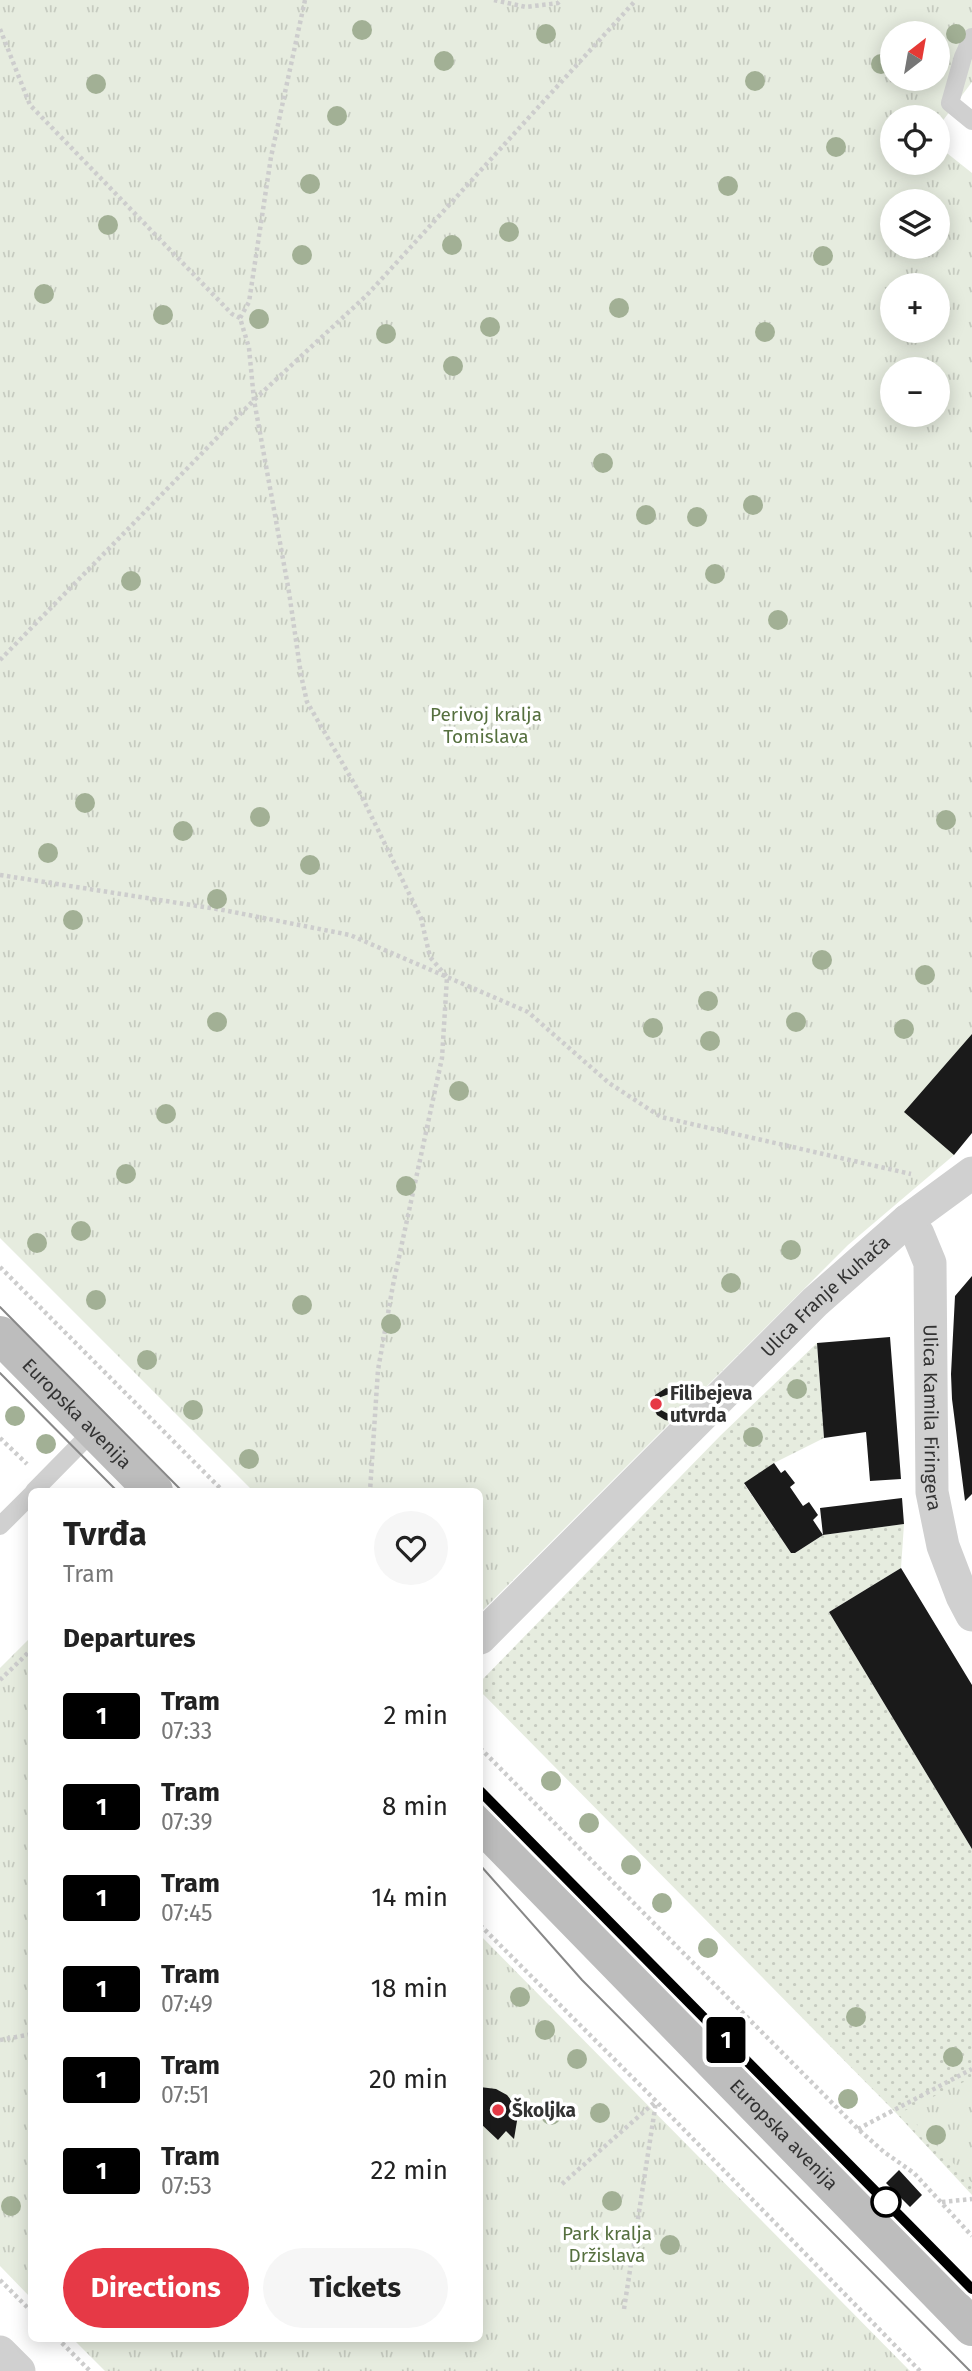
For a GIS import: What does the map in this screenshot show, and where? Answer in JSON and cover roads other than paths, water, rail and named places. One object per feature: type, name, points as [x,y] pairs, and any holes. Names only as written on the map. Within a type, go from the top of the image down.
[{"type":"street","name":"Ulica Franje Kuhača","points":[[483,1635],[815,1302],[908,1220],[963,1179]]},
{"type":"street","name":"Ulica Kamila Firingera","points":[[908,1220],[918,1234],[930,1263],[932,1492],[943,1546],[972,1615]]},
{"type":"street","name":"Europska avenija","points":[[0,1335],[151,1488]]},
{"type":"street","name":"Europska avenija","points":[[483,1825],[972,2327]]},
{"type":"street","points":[[0,2352],[19,2371]]},
{"type":"lane","points":[[972,37],[962,57],[950,103],[972,121]]},
{"type":"lane","points":[[37,1488],[94,1430]]},
{"type":"lane","points":[[0,1526],[28,1497]]},
{"type":"tram line","points":[[0,1307],[179,1488]]},
{"type":"tram line","points":[[0,1373],[114,1488]]},
{"type":"tram line","points":[[483,1794],[972,2289]]},
{"type":"tram line","name":"1","points":[[483,1794],[972,2289]]},
{"type":"tram line","points":[[483,1868],[582,1980],[970,2371]]},
{"type":"place","name":"Filibejeva utvrda","points":[[656,1404]]},
{"type":"place","name":"Školjka","points":[[498,2110]]},
{"type":"park label","name":"Perivoj kralja Tomislava","points":[[486,725]]},
{"type":"park label","name":"Park kralja Držislava","points":[[607,2244]]}]
